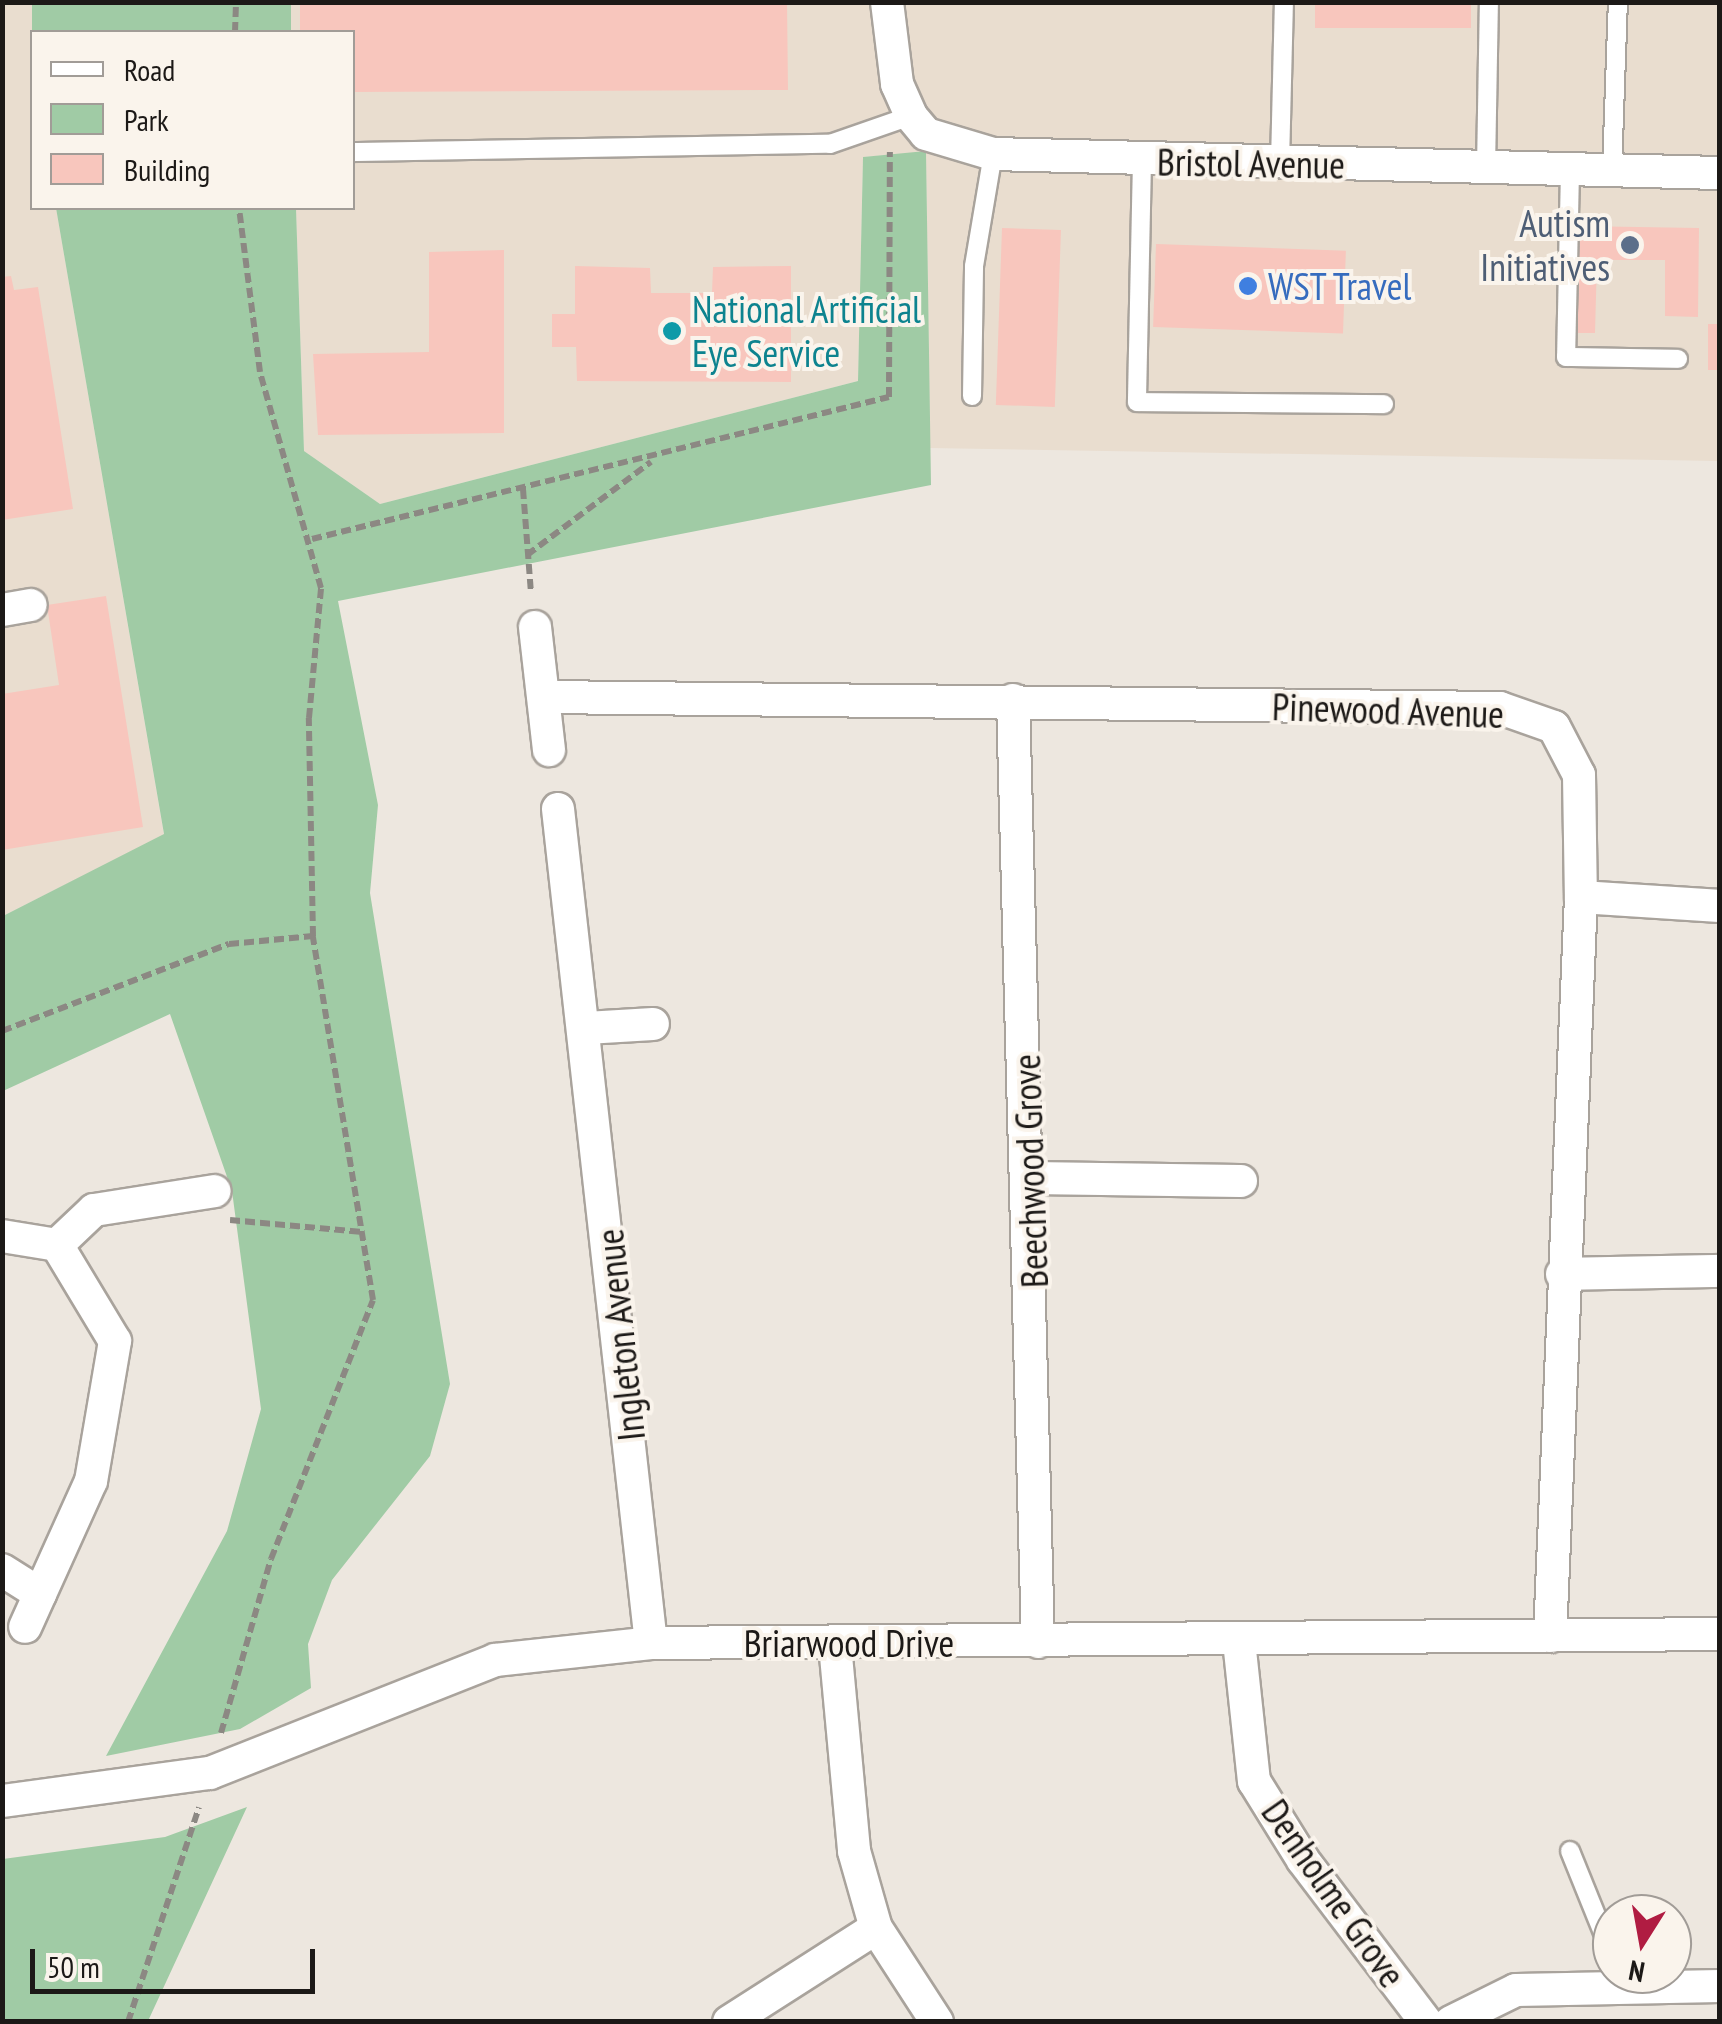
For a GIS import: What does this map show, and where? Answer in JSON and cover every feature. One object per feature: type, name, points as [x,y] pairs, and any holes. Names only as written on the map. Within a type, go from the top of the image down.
[{"type":"street","points":[[886,2],[897,84],[919,125]]},
{"type":"street","name":"Bristol Avenue","points":[[919,125],[994,154],[1720,173]]},
{"type":"street","points":[[536,627],[548,750]]},
{"type":"street","name":"Pinewood Avenue","points":[[544,698],[1500,708],[1554,726],[1579,775],[1581,897],[1562,1274],[1550,1636]]},
{"type":"street","name":"Beechwood Grove","points":[[1013,700],[1031,1178],[1038,1642]]},
{"type":"street","name":"Ingleton Avenue","points":[[558,809],[586,1028],[651,1644]]},
{"type":"street","points":[[1581,897],[1720,906]]},
{"type":"street","points":[[586,1028],[653,1024]]},
{"type":"street","points":[[1031,1178],[1241,1181]]},
{"type":"street","points":[[57,1244],[94,1210],[215,1191]]},
{"type":"street","points":[[2,1236],[57,1244]]},
{"type":"street","points":[[25,1627],[91,1481],[114,1341],[57,1244]]},
{"type":"street","points":[[1562,1274],[1720,1270]]},
{"type":"street","points":[[2,1570],[40,1594]]},
{"type":"street","name":"Briarwood Drive","points":[[2,1801],[210,1773],[496,1660],[651,1644],[1239,1642],[1720,1634]]},
{"type":"street","name":"Denholme Grove","points":[[1239,1642],[1254,1781],[1302,1860],[1426,2022]]},
{"type":"street","points":[[834,1645],[854,1851],[876,1928],[936,2022]]},
{"type":"street","points":[[730,2022],[876,1928]]},
{"type":"street","points":[[1451,2022],[1516,1990],[1592,1983]]},
{"type":"street","points":[[1692,1984],[1720,1986]]},
{"type":"lane","points":[[1280,163],[1284,2]]},
{"type":"lane","points":[[1486,169],[1489,2]]},
{"type":"lane","points":[[1612,171],[1618,2]]},
{"type":"lane","points":[[355,152],[830,144],[919,125]]},
{"type":"lane","points":[[972,396],[974,266],[994,154]]},
{"type":"lane","points":[[1142,160],[1137,402],[1384,404]]},
{"type":"lane","points":[[1570,170],[1566,357],[1678,360]]},
{"type":"lane","points":[[1570,1851],[1592,1906]]},
{"type":"path","points":[[235,30],[236,2]]},
{"type":"path","points":[[312,539],[656,458],[889,397],[890,152],[919,125]]},
{"type":"path","points":[[128,2022],[210,1773],[272,1559],[373,1300],[313,936],[309,718],[321,588],[312,539],[260,372],[238,210]]},
{"type":"path","points":[[523,490],[527,559],[656,458]]},
{"type":"path","points":[[2,1031],[230,944],[313,936]]},
{"type":"shaded area","points":[[32,2],[30,210],[56,210],[164,835],[3,916],[2,3]]},
{"type":"shaded area","points":[[291,3],[1719,3],[1719,461],[930,448],[926,152],[863,157],[858,381],[380,504],[304,451],[296,210],[355,210],[355,30],[291,30]]},
{"type":"green space","points":[[32,3],[291,3],[291,30],[32,30]]},
{"type":"green space","points":[[926,151],[931,485],[338,601],[378,805],[370,893],[450,1384],[430,1456],[332,1580],[308,1644],[311,1688],[240,1729],[106,1756],[227,1531],[261,1409],[232,1191],[170,1014],[3,1091],[3,916],[164,834],[56,210],[296,210],[304,451],[380,504],[858,381],[863,157]]},
{"type":"green space","points":[[247,1807],[148,2021],[3,2021],[3,1859],[165,1837]]},
{"type":"building","points":[[300,2],[787,2],[788,90],[355,92],[355,30],[300,30]]},
{"type":"building","points":[[1315,2],[1471,2],[1471,28],[1315,28]]},
{"type":"building","points":[[1577,226],[1699,228],[1698,317],[1665,316],[1665,260],[1597,260],[1595,333],[1574,333]]},
{"type":"building","points":[[1002,228],[1061,230],[1055,407],[996,405]]},
{"type":"building","points":[[1156,244],[1346,251],[1343,334],[1153,327]]},
{"type":"building","points":[[504,250],[504,433],[318,435],[313,354],[429,352],[429,252]]},
{"type":"building","name":"National Artificial Eye Service","points":[[575,266],[650,268],[651,293],[712,293],[713,267],[791,266],[791,382],[577,381],[576,347],[552,347],[552,314],[575,314]]},
{"type":"building","points":[[11,276],[14,290],[38,287],[73,509],[2,520],[2,277]]},
{"type":"building","points":[[1708,324],[1720,324],[1720,370],[1708,370]]},
{"type":"building","points":[[106,596],[143,827],[2,850],[2,694],[59,685],[47,605]]},
{"type":"place","name":"Autism Initiatives","points":[[1630,245]]},
{"type":"place","name":"WST Travel","points":[[1248,286]]},
{"type":"place","name":"National Artificial Eye Service","points":[[672,331]]}]
